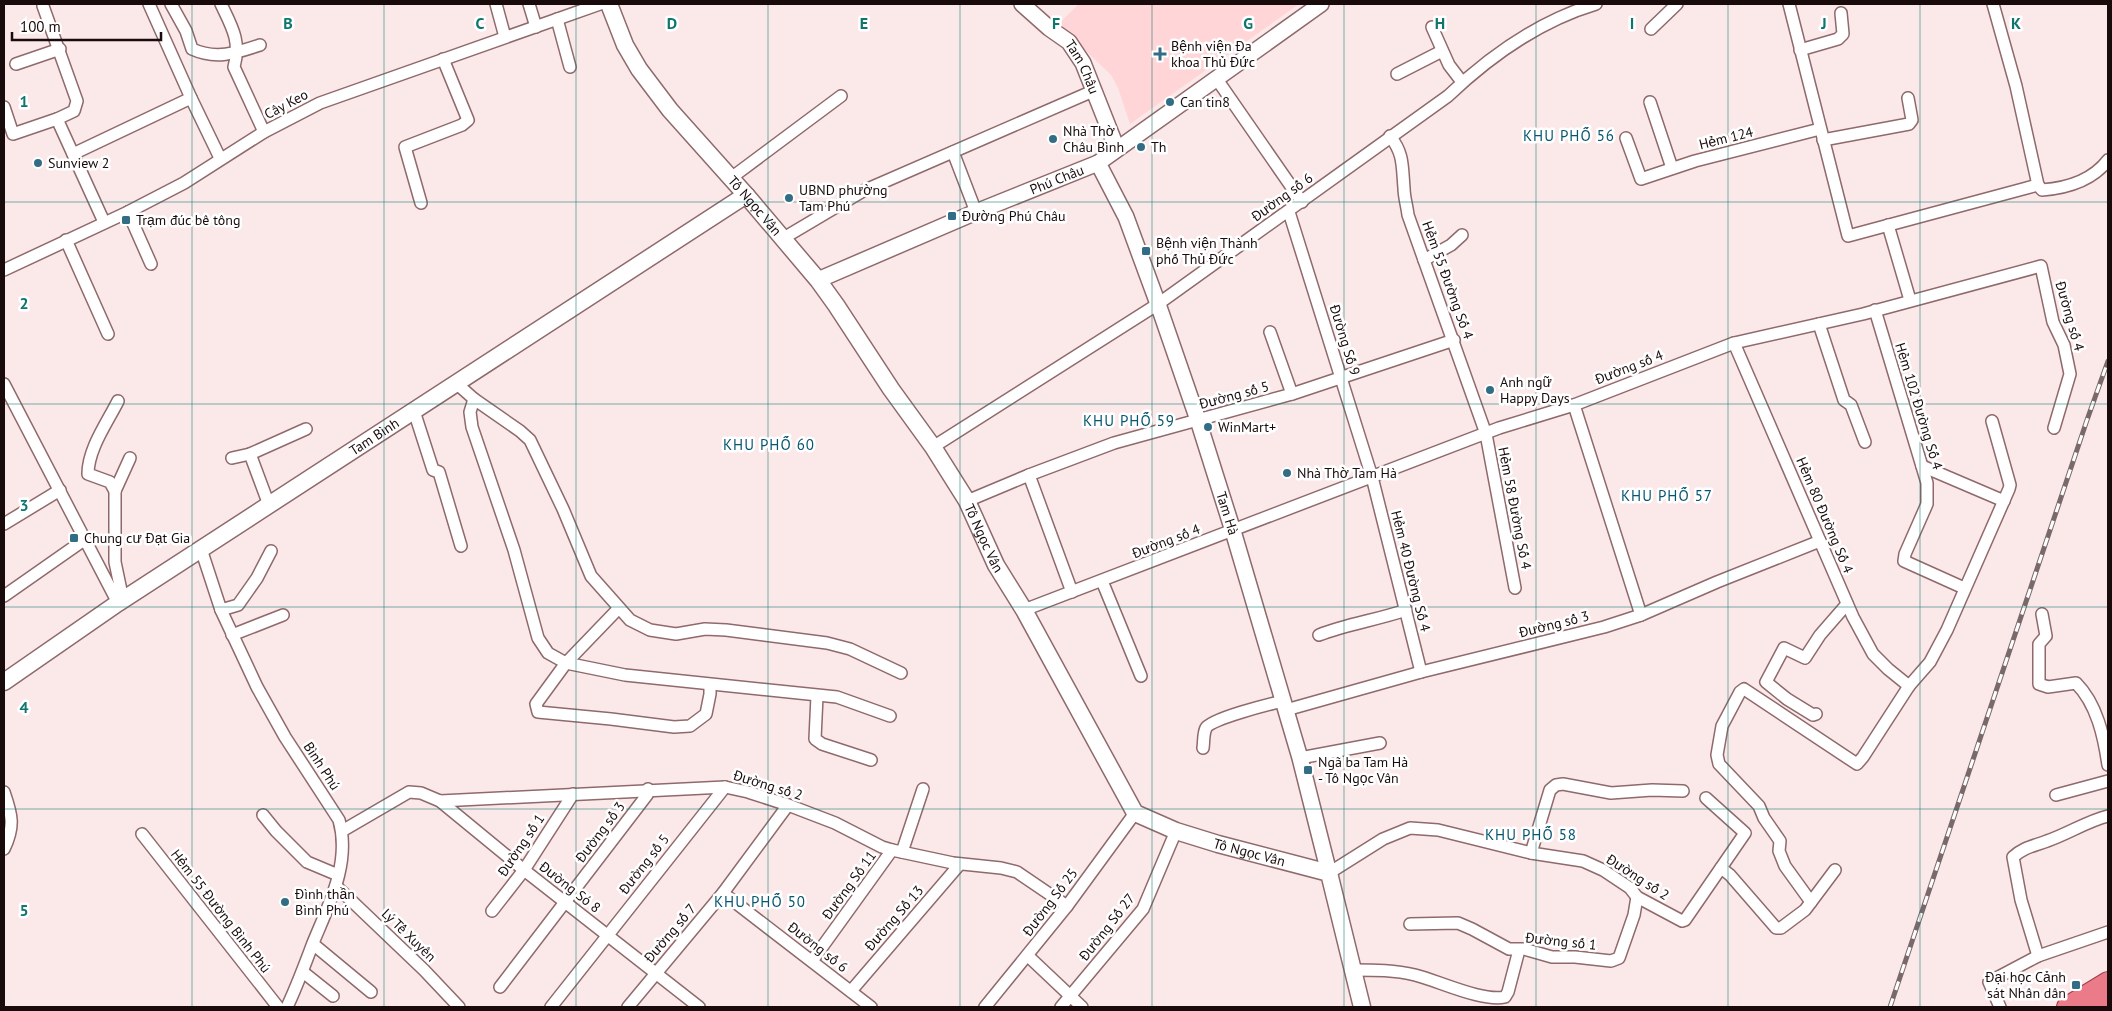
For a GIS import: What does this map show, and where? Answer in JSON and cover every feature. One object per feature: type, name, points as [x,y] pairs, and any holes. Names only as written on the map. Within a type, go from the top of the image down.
[{"type":"highway","points":[[2067,1007],[2108,982]]},
{"type":"highway","points":[[2094,1007],[2108,998]]},
{"type":"main road","name":"Tô Ngọc Vân","points":[[609,4],[625,45],[639,69],[670,110],[746,195],[818,280],[891,389],[933,447],[967,501],[996,565],[1024,610],[1135,812],[1176,831],[1329,873]]},
{"type":"main road","name":"Tam Bình","points":[[4,682],[120,602],[746,195]]},
{"type":"main road","points":[[1329,873],[1362,1007]]},
{"type":"street","points":[[149,4],[190,98],[220,158]]},
{"type":"street","points":[[171,4],[186,31],[192,49],[212,56],[226,56],[260,44]]},
{"type":"street","points":[[221,4],[234,33],[238,52],[234,67],[264,132]]},
{"type":"street","points":[[496,4],[506,37]]},
{"type":"street","points":[[529,4],[536,26]]},
{"type":"street","name":"Cây Keo","points":[[4,270],[128,212],[184,183],[220,158],[264,132],[320,103],[557,19],[574,8],[600,4]]},
{"type":"street","name":"Tam Châu","points":[[1022,4],[1049,28],[1069,42],[1083,64],[1117,149]]},
{"type":"street","name":"Phú Châu","points":[[818,280],[976,212],[1098,163],[1321,4]]},
{"type":"street","name":"Đường số 6","points":[[933,447],[1158,304],[1289,212],[1390,136],[1448,96],[1462,82],[1520,37],[1549,21],[1594,4]]},
{"type":"street","points":[[1651,29],[1677,4]]},
{"type":"street","points":[[1789,4],[1848,236],[2038,185]]},
{"type":"street","points":[[1993,4],[2016,86],[2038,185],[2042,190],[2057,189],[2085,180],[2108,160]]},
{"type":"street","points":[[4,106],[13,134],[74,111],[77,101],[44,6]]},
{"type":"street","points":[[1800,50],[1838,39],[1843,34],[1841,13]]},
{"type":"street","points":[[557,19],[570,67]]},
{"type":"street","points":[[1432,28],[1449,65],[1462,82]]},
{"type":"street","points":[[16,64],[60,50]]},
{"type":"street","points":[[1397,74],[1442,51]]},
{"type":"street","points":[[421,203],[405,147],[462,125],[468,120],[443,59]]},
{"type":"street","points":[[1216,78],[1302,202]]},
{"type":"street","points":[[782,239],[862,191],[1094,91]]},
{"type":"street","points":[[731,178],[841,96]]},
{"type":"street","points":[[73,154],[190,98]]},
{"type":"street","name":"Hẻm 124","points":[[1626,138],[1641,178],[1672,168],[1822,135],[1909,124],[1912,120],[1908,98]]},
{"type":"street","points":[[1650,102],[1672,168]]},
{"type":"street","points":[[57,119],[104,222]]},
{"type":"street","name":"Hẻm 55 Đường Số 4","points":[[1390,136],[1399,148],[1404,170],[1404,188],[1408,215],[1486,434]]},
{"type":"street","points":[[953,152],[976,212]]},
{"type":"street","name":"Tam Hà","points":[[1098,163],[1126,217],[1198,420],[1300,758],[1329,873]]},
{"type":"street","points":[[128,212],[151,264]]},
{"type":"street","name":"Đường Số 9","points":[[1289,212],[1372,477]]},
{"type":"street","points":[[1888,225],[1910,300]]},
{"type":"street","points":[[1424,260],[1451,245],[1462,234]]},
{"type":"street","points":[[66,240],[108,334]]},
{"type":"street","name":"Đường số 4","points":[[1024,610],[1486,434],[1574,404],[1734,344],[1875,310],[2042,266],[2053,322],[2064,345],[2070,374],[2054,428]]},
{"type":"street","name":"Hẻm 102 Đường Số 4","points":[[1875,310],[1927,482],[1927,504],[1905,554],[1904,561],[1964,588]]},
{"type":"street","points":[[1819,324],[1844,400],[1852,405],[1865,442]]},
{"type":"street","points":[[1270,332],[1292,394]]},
{"type":"street","name":"Đường số 5","points":[[967,501],[1114,443],[1292,394],[1454,340]]},
{"type":"street","name":"Hẻm 80 Đường Số 4","points":[[1734,344],[1847,604],[1873,654],[1909,686]]},
{"type":"street","points":[[4,384],[84,540],[120,602]]},
{"type":"street","points":[[456,384],[530,440],[563,509],[591,576],[618,609],[630,620],[650,630],[676,634],[705,629],[726,630],[827,643],[850,649],[901,673]]},
{"type":"street","points":[[474,399],[470,412],[472,427],[514,550],[538,638],[548,653],[566,663],[625,675],[837,697],[890,716]]},
{"type":"street","points":[[115,491],[110,482],[88,474],[88,465],[118,401]]},
{"type":"street","points":[[1574,404],[1641,615]]},
{"type":"street","points":[[414,411],[433,470],[439,472],[461,546]]},
{"type":"street","points":[[1811,902],[1785,866],[1780,851],[1780,841],[1764,818],[1759,806],[1719,764],[1717,755],[1722,726],[1740,692],[1744,689],[1857,764],[1909,686],[1930,662],[1947,630],[2004,501],[2010,485],[1992,421]]},
{"type":"street","points":[[232,458],[250,454],[306,429]]},
{"type":"street","name":"Hẻm 58 Đường Số 4","points":[[1486,434],[1515,588]]},
{"type":"street","points":[[250,454],[270,505]]},
{"type":"street","points":[[120,602],[115,562],[115,491],[130,458]]},
{"type":"street","points":[[1922,466],[2004,501]]},
{"type":"street","points":[[1029,475],[1072,592]]},
{"type":"street","name":"Hẻm 40 Đường Số 4","points":[[1372,477],[1421,672]]},
{"type":"street","points":[[4,524],[60,490]]},
{"type":"street","points":[[4,596],[84,540]]},
{"type":"street","name":"Đường số 3","points":[[1203,748],[1206,728],[1210,724],[1604,627],[1641,615],[1820,541]]},
{"type":"street","name":"Bình Phú","points":[[201,549],[221,610],[257,687],[285,737],[338,820],[342,831],[343,852],[337,880],[303,972],[287,1007]]},
{"type":"street","points":[[221,610],[238,605],[257,578],[271,552]]},
{"type":"street","points":[[1102,581],[1142,676]]},
{"type":"street","points":[[1816,714],[1804,710],[1766,682],[1784,648],[1806,658],[1820,635],[1847,604]]},
{"type":"street","points":[[618,609],[566,663],[536,704],[538,712],[674,727],[690,726],[706,714],[710,684]]},
{"type":"street","points":[[1319,635],[1361,621],[1377,620],[1406,610]]},
{"type":"street","points":[[2042,614],[2046,636],[2039,644],[2039,684],[2048,687],[2076,683],[2089,700],[2099,724],[2107,748],[2108,765]]},
{"type":"street","points":[[232,635],[283,615]]},
{"type":"street","points":[[817,696],[814,739],[822,744],[871,760]]},
{"type":"street","points":[[1300,758],[1380,743]]},
{"type":"street","points":[[2056,795],[2108,780]]},
{"type":"street","points":[[1531,853],[1550,790],[1556,785],[1563,784],[1611,793],[1652,790],[1683,791]]},
{"type":"street","name":"Đường số 5","points":[[551,1007],[724,787]]},
{"type":"street","name":"Đường số 2","points":[[440,800],[724,787],[748,792],[788,805],[835,823],[882,847],[960,864],[1001,868],[1017,872],[1067,906]]},
{"type":"street","name":"Đường số 3","points":[[500,987],[647,795],[648,789]]},
{"type":"street","name":"Đường Số 11","points":[[812,961],[897,851],[924,789]]},
{"type":"street","points":[[4,792],[12,813],[11,831],[4,849]]},
{"type":"street","name":"Đường Só 8","points":[[342,831],[409,792],[421,793],[440,800],[524,870],[699,1007]]},
{"type":"street","name":"Đường số 1","points":[[492,911],[524,870],[573,794]]},
{"type":"street","points":[[1706,798],[1746,834],[1721,868],[1730,875],[1776,928],[1781,928],[1805,910],[1835,870]]},
{"type":"street","name":"Đường số 7","points":[[628,1007],[723,893],[788,805]]},
{"type":"street","name":"Đường Số 25","points":[[985,1007],[1067,906],[1135,812]]},
{"type":"street","points":[[263,815],[276,832],[307,862],[337,880]]},
{"type":"street","points":[[2038,956],[2021,900],[2013,858],[2020,850],[2047,842],[2092,820],[2108,816]]},
{"type":"street","name":"Đường số 2","points":[[1329,873],[1383,838],[1410,828],[1438,830],[1531,853],[1583,861],[1603,870],[1630,888],[1638,897],[1682,921],[1685,920],[1721,868]]},
{"type":"street","name":"Đường Số 27","points":[[1061,1007],[1143,909],[1176,831]]},
{"type":"street","name":"Hẻm 55 Đường Bình Phú","points":[[142,834],[278,1007]]},
{"type":"street","name":"Đường Số 13","points":[[851,991],[960,864]]},
{"type":"street","name":"Lý Tế Xuyên","points":[[337,880],[459,1007]]},
{"type":"street","name":"Đường số 6","points":[[723,893],[871,1007]]},
{"type":"street","name":"Đường số 1","points":[[1354,970],[1389,970],[1415,975],[1469,992],[1499,998],[1505,997],[1508,992],[1518,950],[1524,949],[1552,957],[1575,956],[1611,961],[1619,958],[1634,915],[1638,897]]},
{"type":"street","points":[[1410,924],[1458,923],[1509,949],[1518,950]]},
{"type":"street","points":[[2000,1007],[1989,982],[2038,956],[2108,932]]},
{"type":"street","points":[[313,944],[371,992]]},
{"type":"street","points":[[1028,956],[1082,1007]]},
{"type":"street","points":[[303,972],[333,996]]},
{"type":"shaded area","name":"Bệnh viện Đa khoa Thủ Đức","points":[[1079,4],[1299,4],[1130,124],[1118,88],[1111,75],[1058,24]]},
{"type":"railway","points":[[1890,1007],[2108,361]]},
{"type":"place","name":"Bệnh viện Đa khoa Thủ Đức","points":[[1160,54]]},
{"type":"place","name":"Can tin8","points":[[1170,102]]},
{"type":"place","name":"Nhà Thờ Châu Bình","points":[[1053,139]]},
{"type":"place","name":"Th","points":[[1141,147]]},
{"type":"place","name":"Sunview 2","points":[[38,163]]},
{"type":"place","name":"UBND phường Tam Phú","points":[[789,198]]},
{"type":"place","name":"Đường Phú Châu","points":[[952,216]]},
{"type":"place","name":"Trạm đúc bê tông","points":[[126,220]]},
{"type":"place","name":"Bệnh viện Thành phố Thủ Đức","points":[[1146,251]]},
{"type":"place","name":"Anh ngữ Happy Days","points":[[1490,390]]},
{"type":"place","name":"WinMart+","points":[[1208,427]]},
{"type":"place","name":"Nhà Thờ Tam Hà","points":[[1287,473]]},
{"type":"place","name":"Chung cư Đạt Gia","points":[[74,538]]},
{"type":"place","name":"Ngã ba Tam Hà - Tô Ngọc Vân","points":[[1308,770]]},
{"type":"place","name":"Đình thần Bình Phú","points":[[285,902]]},
{"type":"place","name":"Đại học Cảnh sát Nhân dân","points":[[2076,985]]},
{"type":"district","name":"KHU PHỐ 56","points":[[1569,135]]},
{"type":"district","name":"KHU PHỐ 59","points":[[1129,420]]},
{"type":"district","name":"KHU PHỐ 60","points":[[769,444]]},
{"type":"district","name":"KHU PHỐ 57","points":[[1667,495]]},
{"type":"district","name":"KHU PHỐ 58","points":[[1531,834]]},
{"type":"district","name":"KHU PHỐ 50","points":[[760,901]]}]
